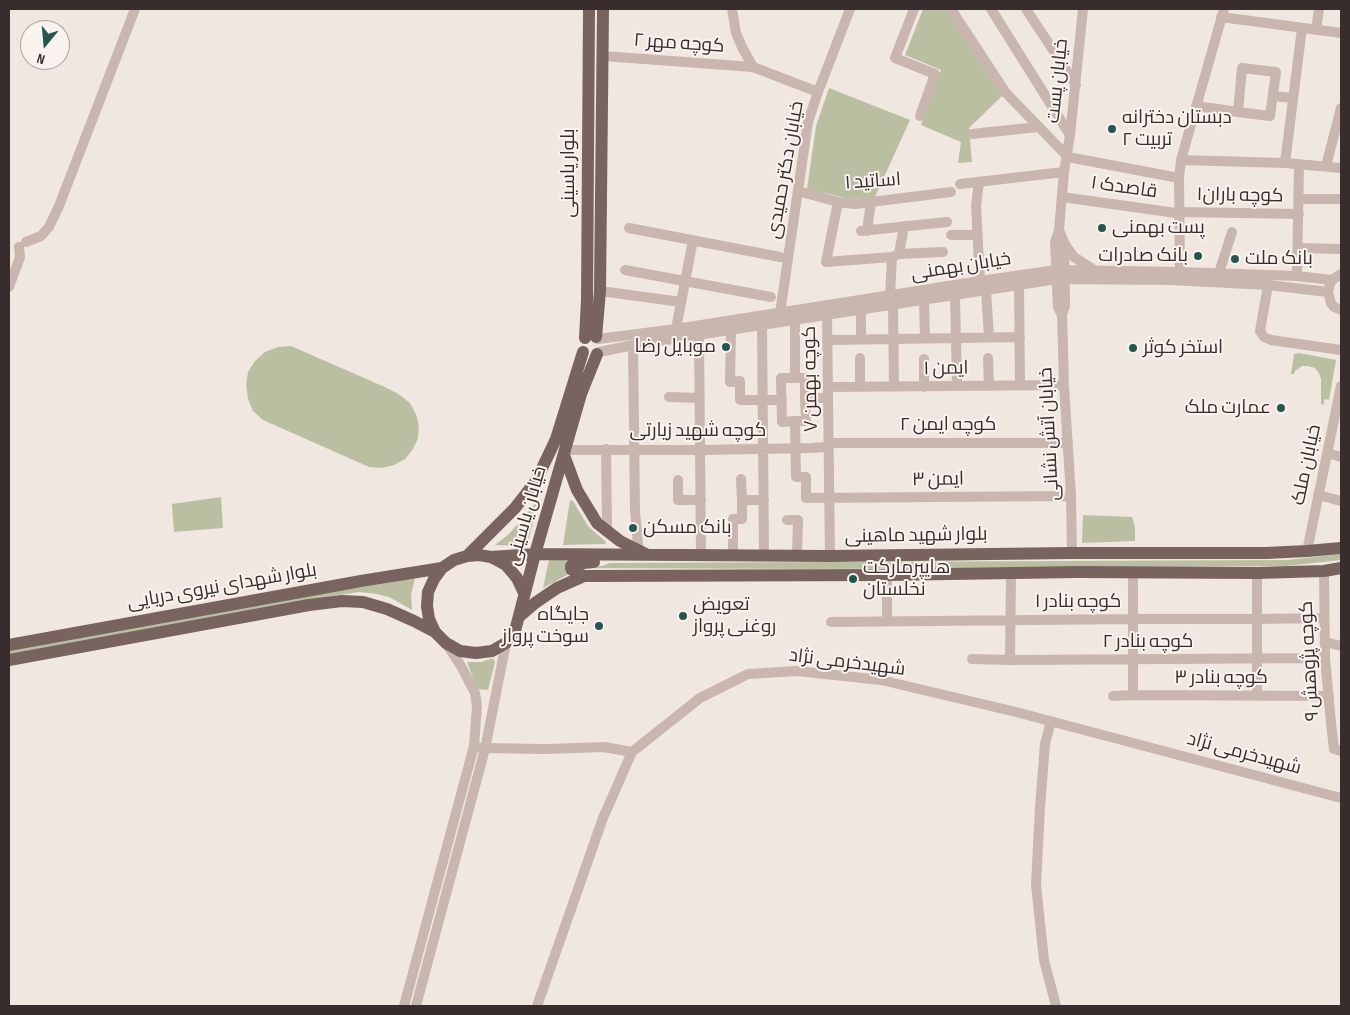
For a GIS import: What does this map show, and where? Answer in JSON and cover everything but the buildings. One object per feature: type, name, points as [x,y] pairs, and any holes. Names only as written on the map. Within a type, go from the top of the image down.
[{"type":"main road","name":"بلوار یاسینی","points":[[588,9],[587,300],[595,344]]},
{"type":"main road","name":"بلوار یاسینی","points":[[565,452],[595,344],[600,291],[603,9]]},
{"type":"main road","points":[[467,556],[515,508],[536,481],[556,439],[583,352],[591,356],[595,344]]},
{"type":"main road","points":[[565,452],[577,490],[597,523],[620,541],[644,553]]},
{"type":"main road","name":"خیابان یاسینی","points":[[524,593],[565,452]]},
{"type":"main road","name":"بلوار شهید ماهینی","points":[[491,558],[535,554],[613,555],[644,553],[830,556],[1266,553],[1341,548]]},
{"type":"main road","points":[[479,555],[491,558],[506,565],[518,578],[524,593],[515,631],[506,644],[492,651],[476,653],[460,651],[446,643],[435,632],[429,619],[427,606],[428,592],[442,568],[454,560],[479,555]]},
{"type":"main road","points":[[584,576],[572,570],[571,566],[573,564],[602,561],[613,555]]},
{"type":"main road","name":"بلوار شهدای نیروی دریایی","points":[[9,645],[442,568]]},
{"type":"main road","name":"بلوار شهید ماهینی","points":[[520,616],[557,588],[584,576],[1133,572],[1257,573],[1341,568]]},
{"type":"main road","name":"بلوار شهدای نیروی دریایی","points":[[9,660],[309,605],[342,601],[363,602],[387,609],[435,632]]},
{"type":"street","points":[[9,287],[20,257],[22,244],[41,236],[49,227],[56,213],[134,9]]},
{"type":"street","points":[[732,9],[736,33],[753,67]]},
{"type":"street","name":"خیابان دکتر حمیدی","points":[[780,313],[808,122],[850,9]]},
{"type":"street","points":[[914,9],[896,58],[935,74],[920,116]]},
{"type":"street","points":[[951,9],[1006,93],[1068,157],[1179,178]]},
{"type":"street","points":[[991,9],[1070,135]]},
{"type":"street","points":[[1026,9],[1032,14],[1076,86]]},
{"type":"street","name":"خیابان پست","points":[[1064,172],[1068,157],[1076,86],[1082,9]]},
{"type":"street","points":[[1316,30],[1319,9]]},
{"type":"street","points":[[1180,272],[1179,178],[1181,160],[1223,13],[1302,28],[1341,32]]},
{"type":"street","points":[[1285,163],[1302,28]]},
{"type":"street","name":"کوچه مهر ۲","points":[[603,56],[753,67],[818,92]]},
{"type":"street","points":[[1196,106],[1238,112],[1270,116],[1276,72],[1242,68],[1238,112]]},
{"type":"street","points":[[1273,96],[1293,98]]},
{"type":"street","points":[[1326,166],[1341,108]]},
{"type":"street","points":[[972,134],[1038,127]]},
{"type":"street","points":[[1181,160],[1285,163],[1341,168]]},
{"type":"street","points":[[1298,276],[1299,164]]},
{"type":"street","points":[[960,184],[1064,172],[1059,230],[1055,242],[1060,274]]},
{"type":"street","points":[[979,182],[976,206],[977,235],[988,337]]},
{"type":"street","name":"اساتید ۱","points":[[798,191],[838,202],[855,204],[951,192]]},
{"type":"street","name":"قاصدک ۱","points":[[1062,197],[1180,212]]},
{"type":"street","points":[[1300,199],[1341,199]]},
{"type":"street","points":[[838,202],[826,262],[943,252]]},
{"type":"street","points":[[870,202],[864,231],[947,222]]},
{"type":"street","name":"کوچه باران۱","points":[[1180,212],[1299,214]]},
{"type":"street","points":[[894,388],[894,338],[891,300],[895,256],[904,226]]},
{"type":"street","points":[[629,228],[780,257]]},
{"type":"street","points":[[1059,230],[1074,257],[1094,270]]},
{"type":"street","points":[[1219,273],[1232,232]]},
{"type":"street","points":[[951,235],[977,235]]},
{"type":"street","points":[[676,329],[693,240]]},
{"type":"street","points":[[1060,274],[1064,242]]},
{"type":"street","points":[[1298,248],[1341,249]]},
{"type":"street","points":[[625,270],[771,297]]},
{"type":"street","name":"خیابان بهمنی","points":[[595,344],[780,313],[891,300],[1094,270],[1337,277]]},
{"type":"street","name":"خیابان بهمنی","points":[[595,344],[633,345],[861,310],[891,300],[924,300],[955,295],[983,285],[1019,285],[1060,274],[1268,284],[1328,292]]},
{"type":"street","name":"خیابان آتش نشانی","points":[[1060,274],[1065,306],[1062,314],[1064,385],[1071,496],[1072,553]]},
{"type":"street","points":[[1337,277],[1330,284],[1328,292],[1334,307],[1341,310]]},
{"type":"street","points":[[1268,284],[1260,331],[1264,337],[1271,340],[1341,350]]},
{"type":"street","points":[[1019,285],[1020,386]]},
{"type":"street","points":[[600,291],[680,302]]},
{"type":"street","points":[[955,295],[957,386]]},
{"type":"street","points":[[924,300],[925,338]]},
{"type":"street","points":[[861,310],[861,339]]},
{"type":"street","name":"کوچه بهمن ۷","points":[[827,315],[830,556]]},
{"type":"street","points":[[794,378],[795,320]]},
{"type":"street","points":[[762,325],[764,555]]},
{"type":"street","points":[[731,330],[730,382],[740,381],[740,400],[782,400]]},
{"type":"street","points":[[699,335],[701,555]]},
{"type":"street","points":[[828,340],[1020,337]]},
{"type":"street","points":[[633,345],[635,512],[638,544],[644,553]]},
{"type":"street","points":[[860,358],[860,388]]},
{"type":"street","points":[[988,358],[989,386]]},
{"type":"street","points":[[924,359],[924,387]]},
{"type":"street","points":[[781,378],[805,378],[805,398],[806,421],[782,422],[781,378]]},
{"type":"street","name":"ایمن ۱","points":[[805,398],[828,392],[860,388],[1064,385]]},
{"type":"street","name":"خیابان ملک","points":[[1307,551],[1327,453],[1339,408],[1341,386]]},
{"type":"street","points":[[669,398],[700,398]]},
{"type":"street","points":[[795,421],[795,448]]},
{"type":"street","name":"کوچه شهید زیارتی","points":[[565,452],[606,449],[825,448],[829,443]]},
{"type":"street","name":"کوچه ایمن ۲","points":[[829,443],[1068,443]]},
{"type":"street","name":"ایمن ۳","points":[[795,448],[796,477],[806,477],[806,498],[1071,496]]},
{"type":"street","points":[[606,449],[607,530]]},
{"type":"street","points":[[1327,453],[1341,457]]},
{"type":"street","points":[[733,555],[733,519],[742,519],[741,479]]},
{"type":"street","points":[[678,480],[678,500],[701,500]]},
{"type":"street","points":[[1318,496],[1341,501]]},
{"type":"street","points":[[742,500],[764,500]]},
{"type":"street","points":[[787,520],[798,520],[797,555]]},
{"type":"street","name":"کوچه پژوهش ۹","points":[[1324,570],[1325,658],[1331,723],[1339,748]]},
{"type":"street","points":[[1133,572],[1133,695]]},
{"type":"street","points":[[1010,660],[1012,573]]},
{"type":"street","points":[[1257,573],[1257,695]]},
{"type":"street","points":[[887,575],[888,621]]},
{"type":"street","name":"کوچه بنادر ۱","points":[[831,622],[1324,618]]},
{"type":"street","points":[[1325,642],[1341,646]]},
{"type":"street","points":[[404,1006],[474,746],[477,706],[475,693],[446,643]]},
{"type":"street","points":[[416,1006],[485,749],[506,644]]},
{"type":"street","name":"کوچه بنادر ۲","points":[[972,659],[1325,658]]},
{"type":"street","name":"شهیدخرمی نژاد","points":[[537,1006],[603,818],[632,752],[700,698],[748,674],[797,671],[881,680],[1051,721],[1341,798]]},
{"type":"street","name":"کوچه بنادر ۳","points":[[1113,696],[1329,696]]},
{"type":"street","points":[[1051,721],[1044,753],[1036,885],[1044,960],[1056,1006]]},
{"type":"street","points":[[474,746],[485,749],[604,747],[632,752]]},
{"type":"green space","points":[[923,9],[946,9],[1003,95],[969,128],[972,162],[958,163],[961,142],[921,125],[941,70],[905,55]]},
{"type":"green space","points":[[829,88],[910,120],[875,197],[850,199],[807,189],[816,126]]},
{"type":"green space","points":[[291,346],[387,388],[410,403],[416,414],[419,426],[418,438],[413,449],[405,459],[394,465],[382,468],[369,467],[263,420],[253,411],[248,399],[246,385],[248,372],[255,361],[265,352],[278,347]]},
{"type":"green space","points":[[1299,353],[1336,360],[1329,400],[1324,399],[1323,405],[1321,404],[1321,379],[1315,368],[1302,366],[1294,374],[1291,374],[1294,354]]},
{"type":"green space","points":[[221,497],[223,528],[174,532],[172,504]]},
{"type":"green space","points":[[539,499],[527,546],[495,545],[509,534]]},
{"type":"green space","points":[[570,500],[573,501],[588,526],[606,542],[605,544],[563,545]]},
{"type":"green space","points":[[1083,515],[1132,517],[1135,527],[1135,541],[1082,543]]},
{"type":"green space","points":[[1341,554],[1341,560],[1287,566],[812,569],[575,568],[576,566],[602,566],[610,563],[1287,560]]},
{"type":"green space","points":[[549,560],[570,560],[569,574],[543,588]]},
{"type":"green space","points":[[415,578],[411,595],[412,610],[389,597],[359,592],[293,602],[9,654],[9,649],[326,592]]},
{"type":"green space","points":[[493,658],[495,662],[488,690],[477,689],[467,662],[481,662]]},
{"type":"place","name":"دبستان دخترانه تربیت ۲","points":[[1112,129]]},
{"type":"place","name":"پست بهمنی","points":[[1102,228]]},
{"type":"place","name":"بانک صادرات","points":[[1198,256]]},
{"type":"place","name":"بانک ملت","points":[[1235,259]]},
{"type":"place","name":"موبایل رضا","points":[[726,347]]},
{"type":"place","name":"استخر کوثر","points":[[1133,348]]},
{"type":"place","name":"عمارت ملک","points":[[1281,408]]},
{"type":"place","name":"بانک مسکن","points":[[633,528]]},
{"type":"place","name":"هایپرمارکت نخلستان","points":[[853,579]]},
{"type":"place","name":"تعویض روغنی پرواز","points":[[683,616]]},
{"type":"place","name":"جایگاه سوخت پرواز","points":[[599,626]]}]
